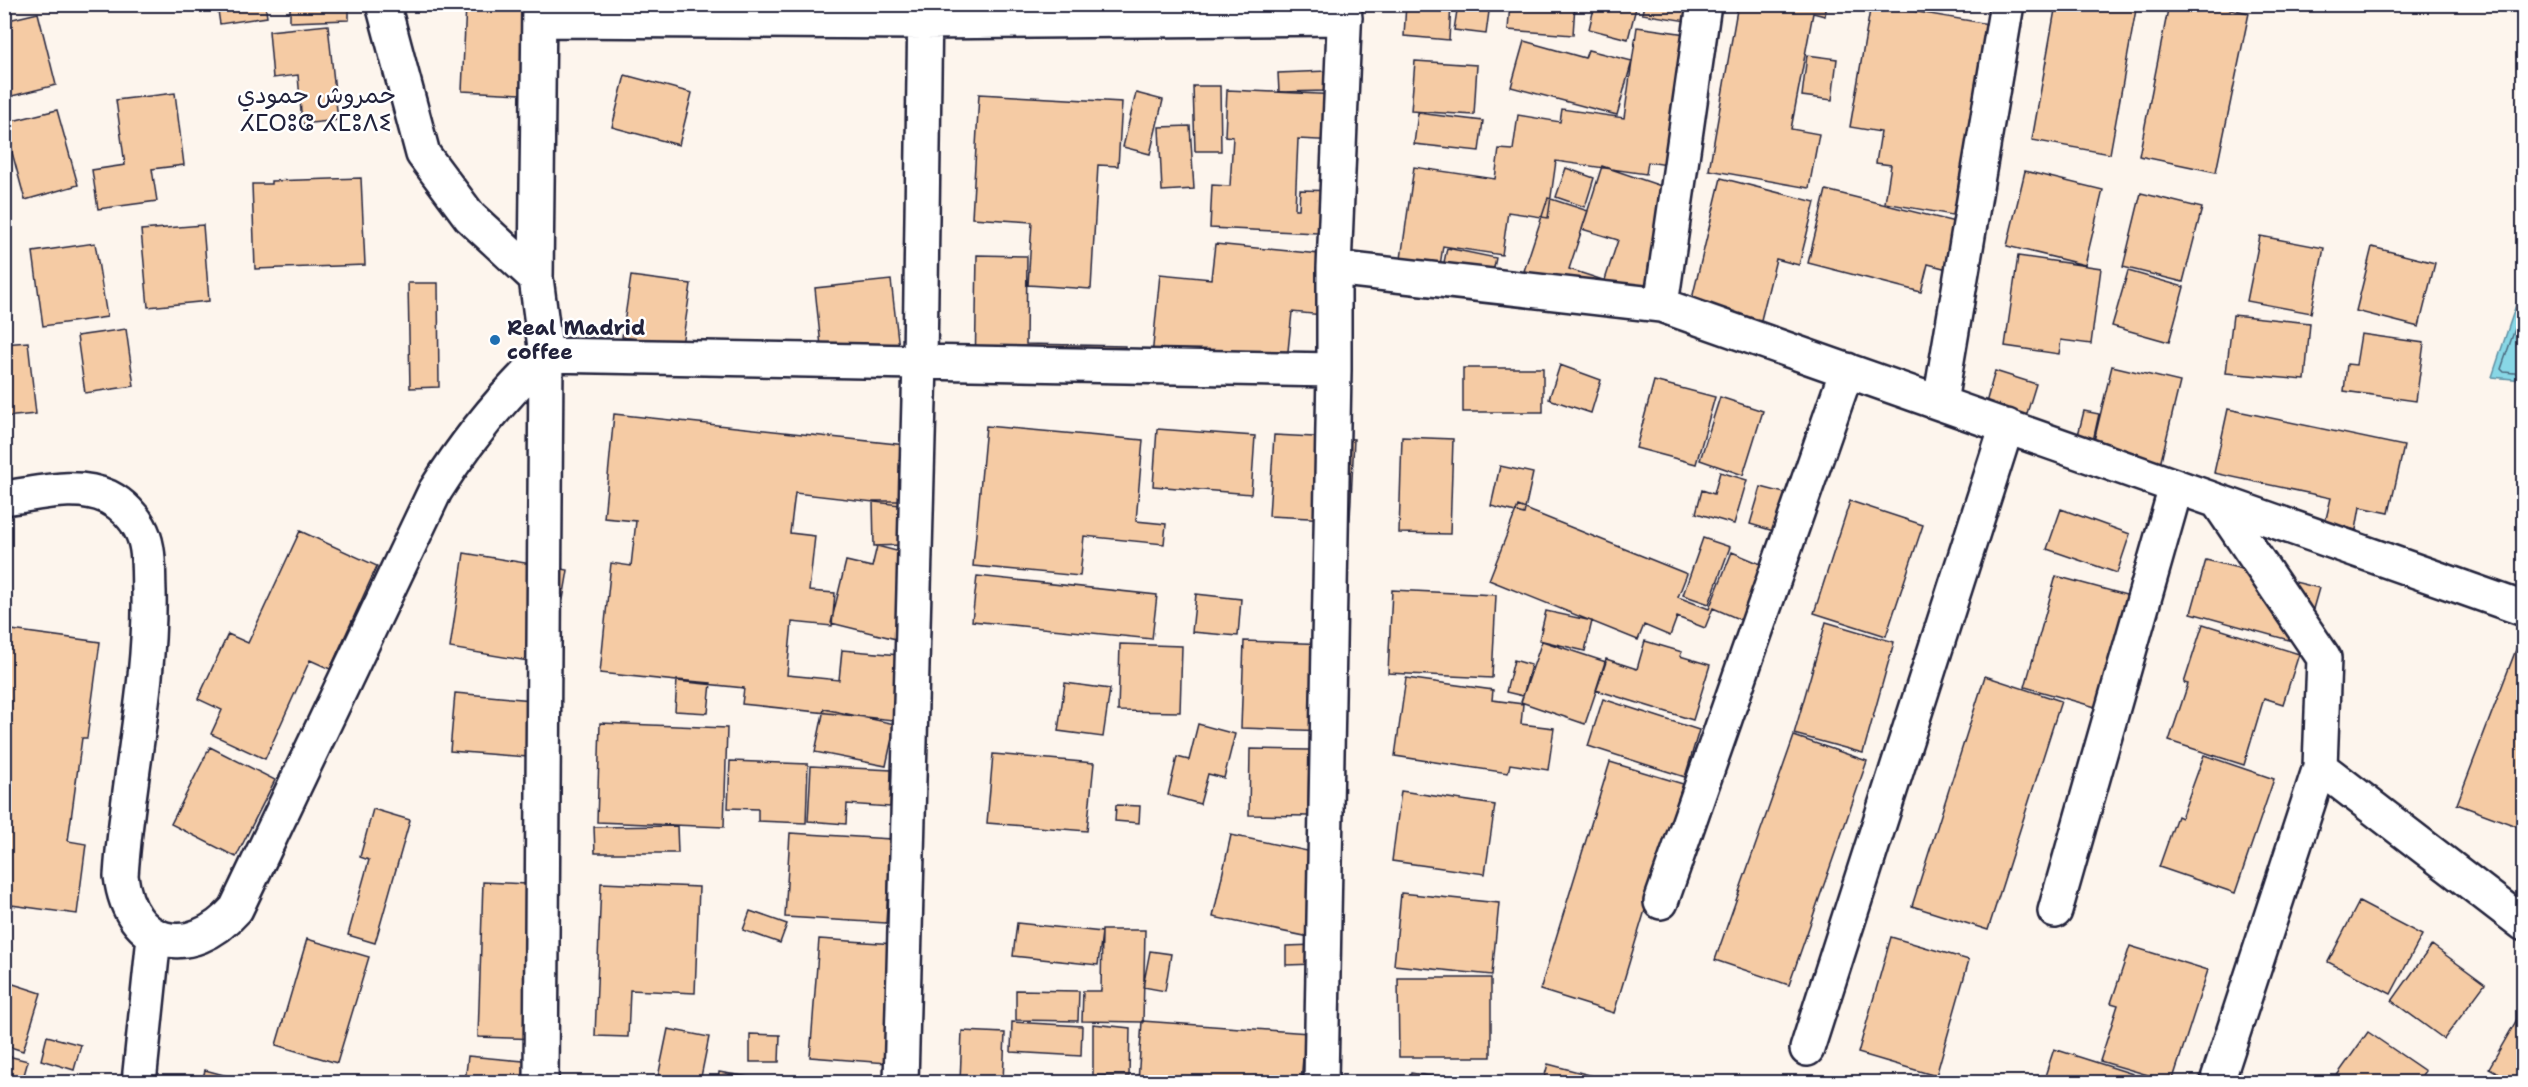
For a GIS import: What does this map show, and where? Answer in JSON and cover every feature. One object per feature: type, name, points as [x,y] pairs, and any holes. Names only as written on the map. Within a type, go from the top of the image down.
[{"type":"street","points":[[383,4],[423,154],[470,217],[536,278]]},
{"type":"street","points":[[1662,305],[1704,4]]},
{"type":"street","points":[[1940,402],[2007,4]]},
{"type":"street","points":[[542,1083],[546,355],[536,278],[539,12],[1345,11],[1334,268],[1321,1083]]},
{"type":"street","points":[[901,1083],[920,362],[925,13]]},
{"type":"street","points":[[1334,268],[1662,305],[2523,609]]},
{"type":"street","points":[[4,498],[74,489],[94,492],[119,503],[131,515],[142,532],[148,563],[150,615],[145,683],[121,876],[127,903],[143,927],[154,937],[172,940],[191,939],[209,933],[236,909],[435,491],[456,457],[483,421],[546,355],[1334,370]]},
{"type":"street","points":[[1662,902],[1847,370]]},
{"type":"street","points":[[1807,1049],[2007,426]]},
{"type":"street","points":[[2055,911],[2176,487]]},
{"type":"street","points":[[2217,1083],[2320,767],[2324,658],[2218,502]]},
{"type":"street","points":[[2320,767],[2523,924]]},
{"type":"street","points":[[139,1083],[154,937]]},
{"type":"water","points":[[2523,284],[2523,380],[2492,377]]},
{"type":"building","points":[[217,4],[265,4],[267,17],[220,24]]},
{"type":"building","points":[[290,4],[349,4],[349,20],[290,22]]},
{"type":"building","points":[[466,4],[545,4],[541,95],[462,91]]},
{"type":"building","points":[[1406,4],[1451,4],[1449,40],[1404,36]]},
{"type":"building","points":[[1458,4],[1490,4],[1486,34],[1454,30]]},
{"type":"building","points":[[1510,4],[1575,4],[1573,35],[1508,30]]},
{"type":"building","points":[[1595,4],[1637,4],[1628,39],[1589,29]]},
{"type":"building","points":[[1644,4],[1702,4],[1699,23],[1642,14]]},
{"type":"building","points":[[1738,4],[1827,4],[1825,16],[1813,13],[1791,129],[1819,134],[1809,188],[1709,170]]},
{"type":"building","points":[[1871,4],[1995,25],[1963,217],[1885,203],[1891,165],[1876,163],[1881,132],[1850,127]]},
{"type":"building","points":[[2056,4],[2137,4],[2110,154],[2032,140]]},
{"type":"building","points":[[2169,4],[2207,4],[2249,13],[2216,172],[2139,156]]},
{"type":"building","points":[[38,13],[56,85],[4,98],[4,21]]},
{"type":"building","points":[[328,25],[338,120],[302,124],[298,75],[273,78],[269,31]]},
{"type":"building","points":[[1637,27],[1693,35],[1674,166],[1648,162],[1646,174],[1556,161],[1548,218],[1508,212],[1502,255],[1443,246],[1438,279],[1399,273],[1414,167],[1495,179],[1499,149],[1513,150],[1518,115],[1560,122],[1562,109],[1624,118]]},
{"type":"building","points":[[1524,41],[1585,58],[1588,50],[1632,61],[1617,115],[1511,87]]},
{"type":"building","points":[[1807,55],[1837,59],[1832,100],[1802,96]]},
{"type":"building","points":[[1415,61],[1477,65],[1474,115],[1411,111]]},
{"type":"building","points":[[1327,71],[1328,91],[1279,92],[1278,73]]},
{"type":"building","points":[[625,75],[692,93],[679,145],[612,127]]},
{"type":"building","points":[[1193,86],[1220,86],[1221,151],[1195,151]]},
{"type":"building","points":[[1227,90],[1341,95],[1339,141],[1298,139],[1295,209],[1299,209],[1300,190],[1341,191],[1339,234],[1210,228],[1212,185],[1230,186],[1233,137],[1225,136]]},
{"type":"building","points":[[175,93],[184,165],[152,169],[157,201],[98,209],[92,170],[125,165],[116,100]]},
{"type":"building","points":[[1136,93],[1163,100],[1150,154],[1123,147]]},
{"type":"building","points":[[979,94],[1122,102],[1118,166],[1098,165],[1091,289],[1028,285],[1032,222],[972,218]]},
{"type":"building","points":[[57,110],[78,185],[25,200],[4,123]]},
{"type":"building","points":[[1418,113],[1483,121],[1479,151],[1414,144]]},
{"type":"building","points":[[1190,126],[1194,189],[1162,191],[1159,127]]},
{"type":"building","points":[[1602,166],[1673,190],[1652,308],[1601,292],[1618,240],[1582,229]]},
{"type":"building","points":[[1566,168],[1594,178],[1585,207],[1556,197]]},
{"type":"building","points":[[2025,171],[2103,190],[2085,265],[2007,246]]},
{"type":"building","points":[[361,178],[365,265],[255,269],[252,184],[271,184],[271,181]]},
{"type":"building","points":[[1721,178],[1815,202],[1799,265],[1776,259],[1761,320],[1691,303]]},
{"type":"building","points":[[1826,190],[1963,224],[1951,270],[1928,264],[1921,292],[1808,263]]},
{"type":"building","points":[[2141,193],[2202,208],[2183,282],[2123,267]]},
{"type":"building","points":[[1548,198],[1588,211],[1569,269],[1606,281],[1601,297],[1524,271]]},
{"type":"building","points":[[203,225],[209,301],[148,307],[141,230]]},
{"type":"building","points":[[2260,236],[2324,248],[2311,313],[2247,301]]},
{"type":"building","points":[[95,243],[107,317],[43,326],[33,252]]},
{"type":"building","points":[[1215,244],[1340,256],[1334,316],[1292,312],[1285,380],[1151,367],[1160,274],[1211,279]]},
{"type":"building","points":[[2372,247],[2435,263],[2419,327],[2356,311]]},
{"type":"building","points":[[1447,248],[1496,258],[1491,281],[1442,272]]},
{"type":"building","points":[[977,255],[1027,256],[1026,344],[1125,346],[1125,378],[975,375]]},
{"type":"building","points":[[2018,256],[2101,268],[2091,344],[2061,340],[2059,354],[2005,346]]},
{"type":"building","points":[[2128,271],[2184,287],[2169,342],[2112,326]]},
{"type":"building","points":[[631,276],[691,284],[682,345],[622,337]]},
{"type":"building","points":[[891,280],[899,348],[822,356],[815,288]]},
{"type":"building","points":[[408,283],[438,283],[439,387],[410,388]]},
{"type":"building","points":[[2233,315],[2310,323],[2305,380],[2226,373]]},
{"type":"building","points":[[126,329],[134,386],[85,393],[77,336]]},
{"type":"building","points":[[2361,334],[2424,343],[2416,401],[2344,391],[2347,364],[2356,365]]},
{"type":"building","points":[[28,342],[36,414],[4,417],[4,344]]},
{"type":"building","points":[[1560,365],[1601,380],[1591,413],[1549,399]]},
{"type":"building","points":[[2112,366],[2180,382],[2160,465],[2092,449]]},
{"type":"building","points":[[1463,368],[1543,368],[1543,412],[1463,412]]},
{"type":"building","points":[[1995,371],[2036,384],[2024,423],[1984,410]]},
{"type":"building","points":[[1654,381],[1715,397],[1696,464],[1636,448]]},
{"type":"building","points":[[1720,397],[1763,411],[1743,475],[1700,460]]},
{"type":"building","points":[[2228,409],[2404,446],[2389,513],[2360,507],[2356,530],[2325,523],[2331,498],[2214,473]]},
{"type":"building","points":[[2084,411],[2099,414],[2091,450],[2075,447]]},
{"type":"building","points":[[614,414],[906,445],[900,505],[795,493],[790,533],[815,536],[809,591],[835,593],[832,626],[792,622],[787,675],[839,680],[842,650],[900,655],[893,720],[742,704],[744,688],[600,673],[611,563],[631,566],[636,521],[604,518]]},
{"type":"building","points":[[986,426],[1143,440],[1136,521],[1166,524],[1164,544],[1084,536],[1080,576],[973,566]]},
{"type":"building","points":[[1157,429],[1255,436],[1251,494],[1153,486]]},
{"type":"building","points":[[1274,435],[1354,439],[1350,520],[1269,516]]},
{"type":"building","points":[[1402,437],[1453,439],[1450,534],[1399,533]]},
{"type":"building","points":[[1500,466],[1533,473],[1524,514],[1491,506]]},
{"type":"building","points":[[1720,472],[1747,480],[1734,524],[1696,513],[1702,490],[1714,494]]},
{"type":"building","points":[[1761,487],[1788,494],[1777,532],[1750,524]]},
{"type":"building","points":[[873,501],[901,501],[902,545],[874,546]]},
{"type":"building","points":[[1850,501],[1923,525],[1886,636],[1814,613]]},
{"type":"building","points":[[1518,506],[1687,574],[1678,597],[1709,609],[1732,552],[1763,565],[1741,620],[1713,608],[1705,628],[1677,617],[1670,636],[1644,625],[1638,640],[1489,580]]},
{"type":"building","points":[[2061,509],[2130,534],[2117,573],[2047,549]]},
{"type":"building","points":[[300,531],[377,566],[330,669],[310,660],[265,759],[211,734],[222,710],[198,699],[228,634],[248,643]]},
{"type":"building","points":[[1703,538],[1730,547],[1709,604],[1683,595]]},
{"type":"building","points":[[877,546],[916,556],[896,639],[831,623],[846,561],[872,567]]},
{"type":"building","points":[[464,553],[568,570],[552,665],[450,648]]},
{"type":"building","points":[[2206,560],[2319,588],[2303,644],[2191,613]]},
{"type":"building","points":[[977,576],[1157,595],[1152,639],[972,621]]},
{"type":"building","points":[[2056,576],[2130,596],[2099,708],[2025,687]]},
{"type":"building","points":[[1392,590],[1496,595],[1492,678],[1388,673]]},
{"type":"building","points":[[1196,594],[1241,599],[1238,636],[1192,632]]},
{"type":"building","points":[[1546,611],[1592,621],[1585,651],[1539,640]]},
{"type":"building","points":[[1826,622],[1894,642],[1863,753],[1794,734]]},
{"type":"building","points":[[2203,624],[2299,654],[2283,704],[2264,698],[2244,765],[2169,741],[2188,684],[2184,683]]},
{"type":"building","points":[[4,629],[100,642],[87,738],[82,738],[68,841],[86,844],[77,914],[4,904]]},
{"type":"building","points":[[1244,641],[1331,644],[1327,731],[1241,728]]},
{"type":"building","points":[[1542,641],[1606,662],[1585,724],[1521,702]]},
{"type":"building","points":[[1645,641],[1682,652],[1680,656],[1710,665],[1693,720],[1596,690],[1606,659],[1637,669]]},
{"type":"building","points":[[1120,644],[1182,646],[1180,712],[1118,711]]},
{"type":"building","points":[[2517,647],[2524,649],[2524,829],[2457,804]]},
{"type":"building","points":[[1514,660],[1531,665],[1523,696],[1506,692]]},
{"type":"building","points":[[1985,676],[2061,701],[1988,930],[1912,906]]},
{"type":"building","points":[[1406,678],[1493,690],[1492,700],[1523,704],[1521,724],[1554,728],[1548,770],[1510,764],[1508,773],[1395,756]]},
{"type":"building","points":[[677,680],[711,683],[708,713],[675,711]]},
{"type":"building","points":[[1065,683],[1110,689],[1103,737],[1058,731]]},
{"type":"building","points":[[455,693],[533,700],[528,757],[450,751]]},
{"type":"building","points":[[1603,699],[1699,730],[1685,777],[1588,746]]},
{"type":"building","points":[[824,709],[895,724],[886,766],[815,752]]},
{"type":"building","points":[[600,723],[727,728],[724,827],[597,822]]},
{"type":"building","points":[[1198,724],[1235,734],[1224,778],[1208,774],[1200,804],[1168,795],[1177,757],[1189,760]]},
{"type":"building","points":[[1794,736],[1867,761],[1789,985],[1715,960]]},
{"type":"building","points":[[210,747],[275,780],[236,857],[171,824]]},
{"type":"building","points":[[1250,749],[1309,750],[1308,816],[1249,815]]},
{"type":"building","points":[[993,754],[1094,763],[1087,831],[987,823]]},
{"type":"building","points":[[2204,755],[2274,779],[2235,893],[2159,867],[2177,816],[2181,818]]},
{"type":"building","points":[[730,761],[808,764],[806,823],[758,821],[758,809],[728,808]]},
{"type":"building","points":[[1610,762],[1683,784],[1614,1013],[1540,990]]},
{"type":"building","points":[[811,766],[892,770],[890,807],[847,804],[846,824],[808,821]]},
{"type":"building","points":[[1401,791],[1495,805],[1485,874],[1392,861]]},
{"type":"building","points":[[1116,805],[1140,806],[1139,823],[1115,821]]},
{"type":"building","points":[[373,809],[410,820],[375,943],[348,935],[369,860],[360,857]]},
{"type":"building","points":[[677,826],[678,853],[595,853],[594,827]]},
{"type":"building","points":[[790,833],[891,839],[886,923],[785,917]]},
{"type":"building","points":[[1231,835],[1341,858],[1324,940],[1213,917]]},
{"type":"building","points":[[483,882],[548,885],[542,1039],[478,1037]]},
{"type":"building","points":[[601,883],[699,887],[695,993],[630,990],[628,1037],[595,1036]]},
{"type":"building","points":[[1401,893],[1499,903],[1492,975],[1394,965]]},
{"type":"building","points":[[2359,902],[2422,935],[2391,994],[2328,962]]},
{"type":"building","points":[[750,911],[787,924],[780,943],[743,930]]},
{"type":"building","points":[[1017,923],[1102,932],[1098,965],[1013,956]]},
{"type":"building","points":[[1102,930],[1145,930],[1143,1022],[1082,1021],[1083,991],[1101,991]]},
{"type":"building","points":[[1891,937],[1969,960],[1936,1076],[1858,1053]]},
{"type":"building","points":[[307,939],[369,957],[337,1063],[276,1045]]},
{"type":"building","points":[[819,939],[895,944],[887,1063],[810,1057]]},
{"type":"building","points":[[1315,945],[1316,964],[1286,965],[1286,946]]},
{"type":"building","points":[[2432,945],[2485,984],[2444,1039],[2392,1001]]},
{"type":"building","points":[[2130,946],[2208,970],[2172,1082],[2100,1061],[2118,1005],[2111,1003]]},
{"type":"building","points":[[1150,951],[1171,954],[1165,991],[1143,987]]},
{"type":"building","points":[[1398,978],[1491,978],[1491,1057],[1399,1057]]},
{"type":"building","points":[[4,981],[41,993],[23,1051],[4,1045]]},
{"type":"building","points":[[1016,990],[1079,991],[1078,1021],[1016,1020]]},
{"type":"building","points":[[2523,1009],[2524,1082],[2515,1082],[2489,1068]]},
{"type":"building","points":[[1142,1021],[1323,1034],[1322,1060],[1303,1058],[1301,1082],[1138,1082]]},
{"type":"building","points":[[1012,1022],[1082,1026],[1081,1056],[1011,1052]]},
{"type":"building","points":[[1093,1024],[1130,1028],[1129,1076],[1093,1076]]},
{"type":"building","points":[[668,1029],[709,1037],[700,1082],[657,1082]]},
{"type":"building","points":[[962,1031],[1005,1033],[1003,1082],[960,1082]]},
{"type":"building","points":[[2368,1032],[2425,1071],[2417,1082],[2333,1081]]},
{"type":"building","points":[[750,1034],[780,1035],[779,1062],[750,1062]]},
{"type":"building","points":[[47,1036],[81,1045],[74,1070],[41,1060]]},
{"type":"building","points":[[2054,1049],[2133,1074],[2130,1082],[2043,1082]]},
{"type":"building","points":[[4,1055],[28,1061],[22,1082],[4,1082]]},
{"type":"building","points":[[468,1056],[546,1063],[544,1082],[465,1082]]},
{"type":"building","points":[[1548,1064],[1616,1082],[1543,1082]]},
{"type":"building","points":[[205,1070],[250,1082],[202,1082]]},
{"type":"building","points":[[719,1072],[779,1082],[718,1082]]},
{"type":"building","points":[[1411,1073],[1466,1082],[1409,1082]]},
{"type":"place","name":"Real Madrid coffee","points":[[495,340]]},
{"type":"district","name":"حمروش حمودي ⵃⵎⵔⵓⵛ ⵃⵎⵓⴷⵉ","points":[[316,109]]}]
